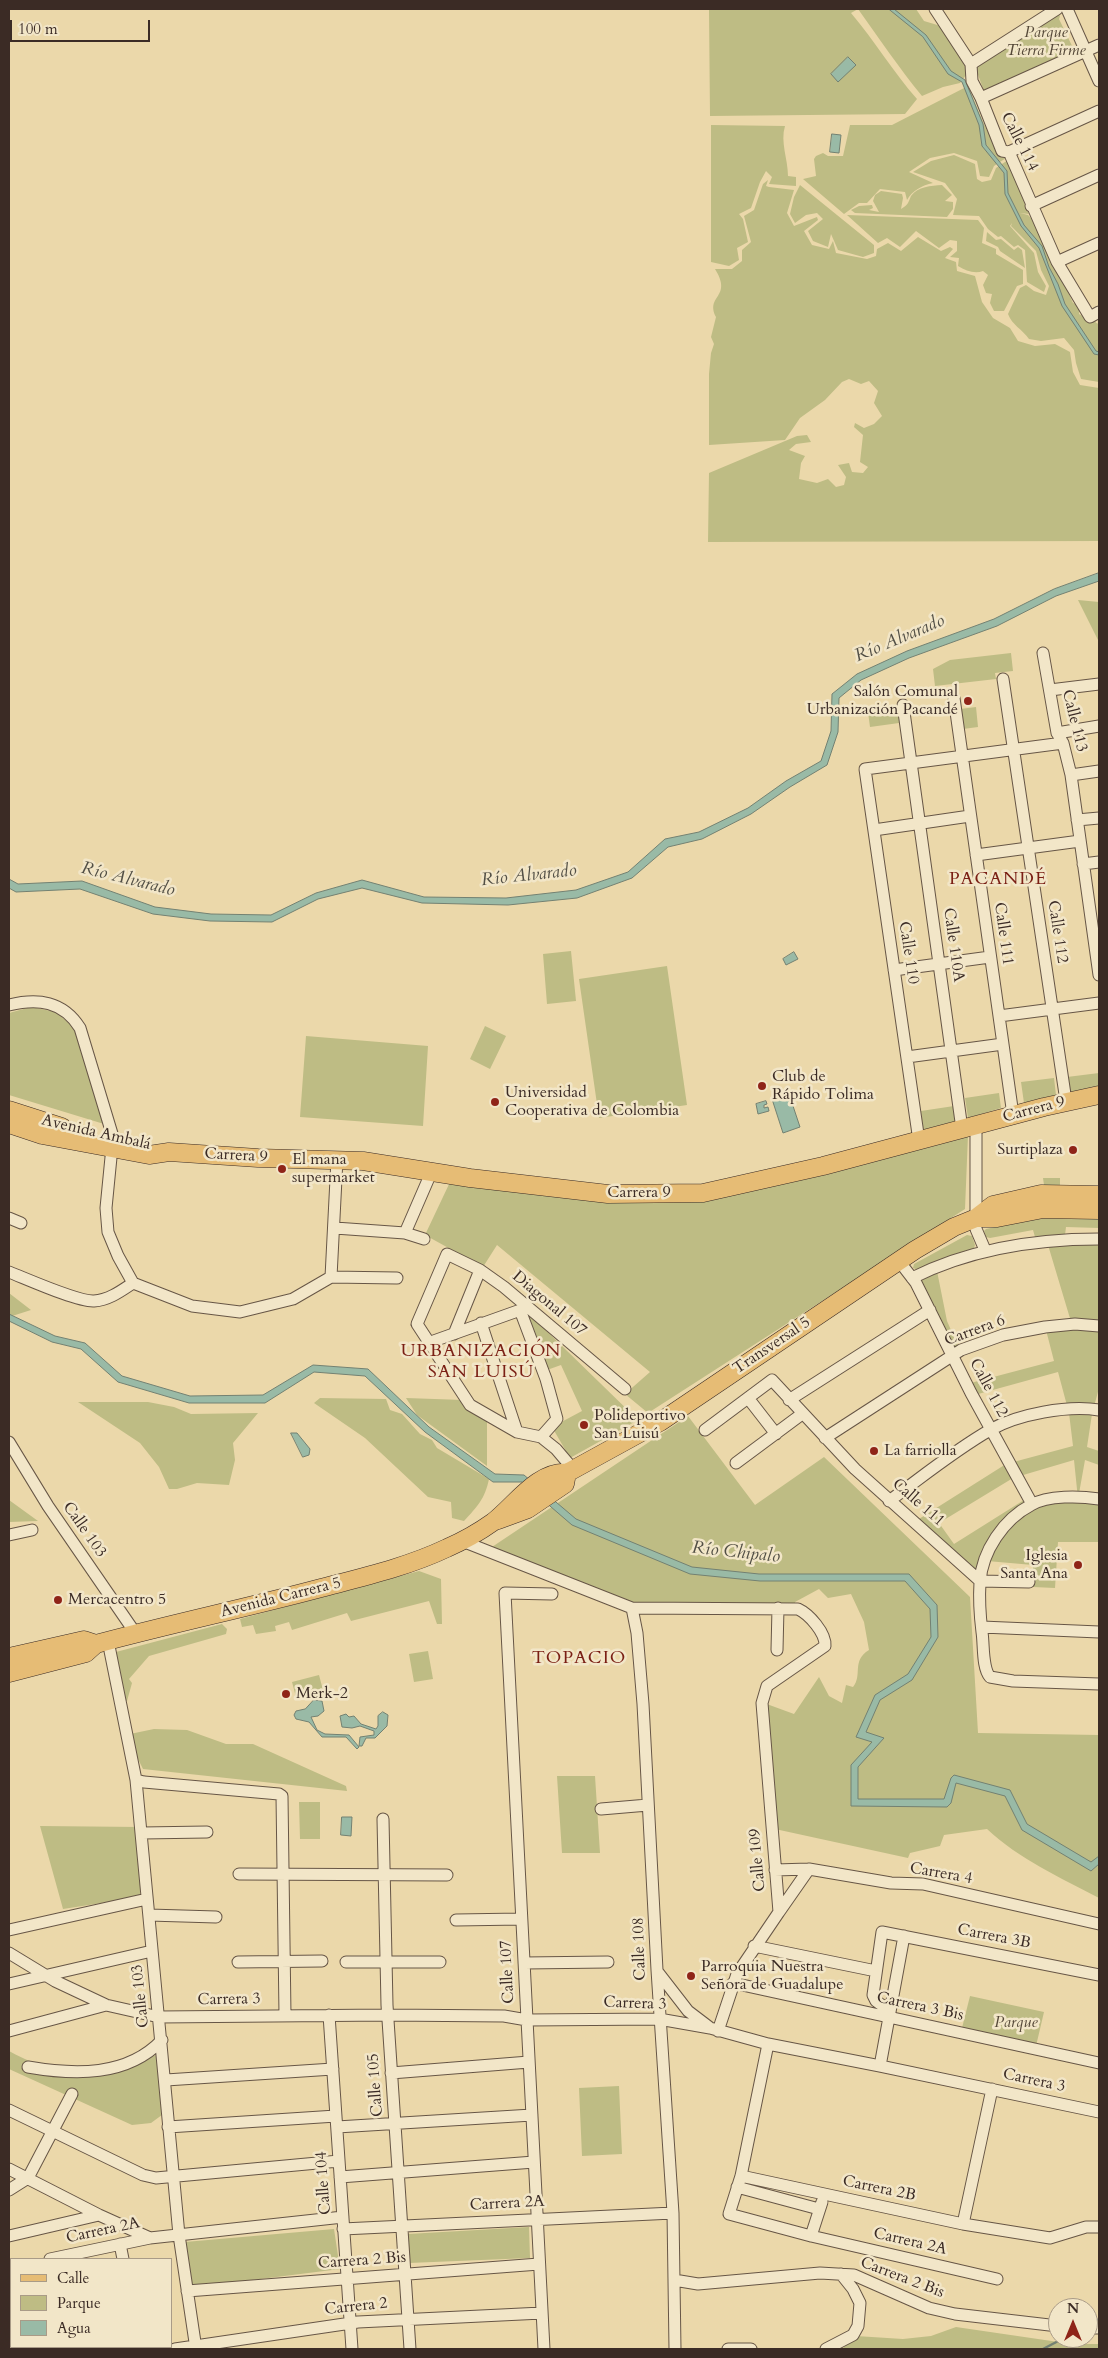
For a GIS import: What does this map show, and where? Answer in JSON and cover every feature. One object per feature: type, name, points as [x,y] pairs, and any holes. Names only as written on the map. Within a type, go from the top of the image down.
[{"type":"main road","name":"Carrera 9","points":[[169,1152],[258,1158],[363,1161],[431,1173],[608,1194],[702,1193],[823,1166],[1066,1101],[1099,1095]]},
{"type":"main road","name":"Avenida Ambalá","points":[[9,1110],[149,1155],[169,1152]]},
{"type":"main road","name":"Avenida Ambalá","points":[[9,1124],[42,1135],[112,1143]]},
{"type":"main road","points":[[976,1218],[994,1205],[1017,1198],[1041,1194],[1099,1195]]},
{"type":"main road","points":[[976,1218],[997,1218],[1043,1210],[1099,1210]]},
{"type":"main road","name":"Transversal 5","points":[[462,1541],[565,1474],[660,1422],[899,1261],[954,1227],[976,1218]]},
{"type":"main road","name":"Avenida Carrera 5","points":[[9,1657],[84,1640],[102,1642],[268,1603],[378,1573],[434,1554],[462,1541]]},
{"type":"main road","name":"Avenida Carrera 5","points":[[9,1673],[86,1653],[102,1642]]},
{"type":"street","points":[[971,64],[1056,9]]},
{"type":"street","points":[[1067,9],[1099,81]]},
{"type":"street","name":"Calle 114","points":[[939,10],[971,64],[972,81],[981,98],[1002,151],[1008,152],[1057,262],[1095,314]]},
{"type":"street","points":[[981,98],[1099,45]]},
{"type":"street","points":[[1008,152],[1099,111]]},
{"type":"street","points":[[1031,206],[1099,175]]},
{"type":"street","points":[[1057,262],[1099,243]]},
{"type":"street","name":"Calle 113","points":[[1043,653],[1057,732],[1063,743],[1070,775],[1083,864],[1094,907],[1099,975]]},
{"type":"street","name":"Calle 112","points":[[1003,679],[1066,1101]]},
{"type":"street","points":[[1050,690],[1099,684]]},
{"type":"street","name":"Calle 111","points":[[954,698],[1013,1115]]},
{"type":"street","name":"Calle 110A","points":[[903,705],[951,1051],[969,1127]]},
{"type":"street","points":[[1057,732],[1099,726]]},
{"type":"street","points":[[911,764],[1063,743]]},
{"type":"street","name":"Calle 110","points":[[911,764],[865,769],[919,1141]]},
{"type":"street","points":[[1070,775],[1099,772]]},
{"type":"street","points":[[874,830],[970,816]]},
{"type":"street","points":[[1077,820],[1099,818]]},
{"type":"street","points":[[976,855],[1080,841]]},
{"type":"street","points":[[1083,864],[1099,862]]},
{"type":"street","points":[[894,970],[990,957]]},
{"type":"street","points":[[9,1005],[27,1001],[45,1002],[72,1015],[86,1041],[112,1143],[106,1208],[108,1232],[118,1256],[133,1283],[192,1306],[240,1312],[293,1299],[331,1277],[397,1278]]},
{"type":"street","points":[[999,1016],[1099,1003]]},
{"type":"street","points":[[907,1057],[1003,1044]]},
{"type":"street","points":[[969,1127],[976,1229],[985,1250]]},
{"type":"street","points":[[331,1277],[337,1160]]},
{"type":"street","points":[[406,1233],[431,1173]]},
{"type":"street","points":[[9,1218],[21,1223]]},
{"type":"street","points":[[335,1228],[406,1233],[424,1239]]},
{"type":"street","points":[[912,1278],[937,1265],[985,1250],[1023,1244],[1099,1239]]},
{"type":"street","name":"Diagonal 107","points":[[428,1343],[417,1324],[447,1254],[480,1270],[504,1287],[524,1309],[625,1389]]},
{"type":"street","name":"Calle 112","points":[[899,1261],[912,1278],[930,1310],[951,1354],[1032,1504]]},
{"type":"street","points":[[454,1334],[480,1270]]},
{"type":"street","points":[[9,1272],[64,1293],[93,1301],[110,1297],[133,1283]]},
{"type":"street","points":[[541,1437],[557,1419],[524,1309],[428,1343],[470,1405],[517,1432],[541,1437],[556,1449],[565,1474]]},
{"type":"street","points":[[789,1400],[930,1310]]},
{"type":"street","points":[[481,1323],[517,1432]]},
{"type":"street","name":"Carrera 6","points":[[825,1438],[951,1354],[1003,1335],[1045,1327],[1075,1324],[1099,1326]]},
{"type":"street","name":"Calle 111","points":[[748,1398],[772,1380],[825,1438],[889,1501],[980,1581]]},
{"type":"street","points":[[705,1430],[748,1398],[776,1434]]},
{"type":"street","points":[[889,1501],[991,1429],[1031,1414],[1068,1409],[1099,1410]]},
{"type":"street","points":[[736,1464],[802,1414]]},
{"type":"street","name":"Calle 103","points":[[9,1442],[48,1506],[136,1634]]},
{"type":"street","points":[[1099,1499],[1075,1497],[1032,1504],[1007,1523],[991,1544],[980,1581],[982,1627],[988,1674],[995,1679],[1013,1681],[1099,1684]]},
{"type":"street","points":[[9,1535],[32,1530]]},
{"type":"street","points":[[462,1541],[632,1608],[778,1608],[777,1650]]},
{"type":"street","points":[[980,1581],[1029,1582]]},
{"type":"street","name":"Calle 107","points":[[544,2349],[524,1963],[518,1919],[505,1593],[552,1594]]},
{"type":"street","name":"Calle 108","points":[[632,1608],[638,1651],[656,1970],[673,2213],[676,2349]]},
{"type":"street","name":"Calle 109","points":[[714,2029],[733,1983],[754,1946],[780,1908],[775,1870],[762,1703],[765,1688],[777,1677],[826,1644],[820,1631],[805,1612],[798,1609],[778,1608]]},
{"type":"street","points":[[982,1627],[1099,1632]]},
{"type":"street","name":"Calle 103","points":[[102,1642],[140,1781],[147,1899],[153,1915],[152,1951],[166,2080],[168,2127],[179,2235],[196,2347]]},
{"type":"street","points":[[140,1781],[279,1794],[282,1796],[285,2015]]},
{"type":"street","points":[[601,1809],[648,1805]]},
{"type":"street","name":"Calle 105","points":[[383,1818],[385,1962],[410,2349]]},
{"type":"street","points":[[142,1833],[206,1832]]},
{"type":"street","points":[[780,1908],[809,1869]]},
{"type":"street","name":"Carrera 4","points":[[775,1870],[809,1869],[892,1883],[923,1884],[1099,1924]]},
{"type":"street","points":[[239,1874],[447,1875]]},
{"type":"street","points":[[9,1930],[147,1899]]},
{"type":"street","points":[[153,1915],[216,1918]]},
{"type":"street","points":[[456,1920],[518,1919]]},
{"type":"street","name":"Carrera 3B","points":[[876,1971],[882,1932],[1099,1975]]},
{"type":"street","points":[[880,2066],[904,1936]]},
{"type":"street","points":[[754,1946],[876,1971],[873,1995],[876,2001],[890,2014]]},
{"type":"street","points":[[9,1984],[152,1951]]},
{"type":"street","name":"Carrera 3","points":[[9,1953],[43,1975],[106,2005],[159,2017],[388,2015],[504,2016],[527,2020],[660,2019],[714,2029],[768,2044],[1099,2112]]},
{"type":"street","points":[[238,1962],[322,1962]]},
{"type":"street","points":[[346,1962],[440,1962]]},
{"type":"street","points":[[524,1963],[608,1962]]},
{"type":"street","points":[[656,1970],[688,2011],[714,2029]]},
{"type":"street","name":"Carrera 3 Bis","points":[[733,1983],[890,2014],[1099,2063]]},
{"type":"street","points":[[9,2031],[106,2005]]},
{"type":"street","name":"Calle 104","points":[[329,2015],[352,2349]]},
{"type":"street","points":[[28,2067],[58,2073],[86,2073],[115,2068],[154,2049],[162,2040]]},
{"type":"street","points":[[768,2044],[739,2181],[819,2209]]},
{"type":"street","points":[[391,2073],[529,2062]]},
{"type":"street","points":[[166,2080],[333,2069]]},
{"type":"street","points":[[963,2224],[992,2089]]},
{"type":"street","points":[[9,2190],[28,2178],[72,2094]]},
{"type":"street","points":[[9,2110],[143,2175],[156,2178],[339,2161]]},
{"type":"street","points":[[168,2127],[336,2122],[395,2124],[532,2115]]},
{"type":"street","points":[[340,2177],[534,2162]]},
{"type":"street","points":[[9,2169],[99,2215],[150,2238]]},
{"type":"street","name":"Carrera 2A","points":[[739,2181],[729,2214],[811,2236],[997,2279]]},
{"type":"street","name":"Carrera 2B","points":[[739,2181],[825,2194],[963,2224],[1050,2238],[1086,2227],[1099,2227]]},
{"type":"street","points":[[811,2236],[825,2194]]},
{"type":"street","name":"Carrera 2A","points":[[344,2229],[537,2218],[673,2213]]},
{"type":"street","points":[[9,2236],[99,2215]]},
{"type":"street","name":"Carrera 2A","points":[[60,2258],[80,2256],[120,2244],[150,2238],[343,2216]]},
{"type":"street","points":[[120,2244],[123,2258]]},
{"type":"street","name":"Carrera 2 Bis","points":[[187,2291],[540,2264]]},
{"type":"street","name":"Carrera 2 Bis","points":[[674,2280],[698,2284],[820,2273],[854,2275],[929,2308],[955,2314],[1048,2325]]},
{"type":"street","points":[[826,2349],[853,2335],[858,2326],[860,2303],[853,2289],[841,2274]]},
{"type":"street","name":"Carrera 2","points":[[175,2349],[350,2323],[408,2318],[542,2313]]},
{"type":"street","points":[[729,2349],[751,2349]]},
{"type":"green space","points":[[709,9],[858,9],[851,13],[917,99],[905,114],[710,116]]},
{"type":"green space","points":[[858,9],[916,9],[924,21],[944,27],[960,57],[967,65],[966,75],[960,83],[943,87],[922,96]]},
{"type":"green space","name":"Parque Tierra Firme","points":[[1057,11],[1075,52],[984,91],[974,64]]},
{"type":"green space","points":[[968,86],[984,124],[999,150],[1006,158],[994,166],[989,177],[980,176],[977,161],[954,153],[930,158],[909,172],[933,183],[918,189],[907,200],[905,192],[880,189],[867,203],[859,203],[844,214],[803,179],[816,176],[814,159],[816,156],[823,153],[828,156],[843,156],[850,125],[892,125]]},
{"type":"green space","points":[[711,125],[785,126],[783,138],[788,176],[796,177],[796,186],[769,184],[772,177],[766,171],[751,208],[739,214],[743,219],[748,242],[737,248],[739,260],[729,266],[711,262]]},
{"type":"green space","points":[[954,155],[975,164],[977,179],[982,182],[991,180],[996,168],[1008,160],[1029,214],[1020,213],[1028,215],[1033,220],[1054,269],[1064,283],[1073,303],[1080,305],[1079,314],[1086,318],[1094,317],[1096,323],[1099,324],[1099,382],[1081,379],[1074,350],[1064,338],[1041,341],[1029,339],[1010,318],[1008,314],[1020,288],[1026,285],[1034,291],[1046,295],[1049,286],[1041,270],[1036,251],[1011,226],[1012,223],[1010,226],[1034,253],[1038,272],[1046,286],[1044,292],[1027,282],[1025,250],[1018,245],[1014,247],[1001,236],[998,237],[988,229],[979,216],[953,215],[957,199],[945,183],[913,172],[931,161]]},
{"type":"green space","points":[[768,180],[766,186],[794,190],[787,213],[794,226],[817,217],[818,220],[804,231],[812,245],[829,249],[833,241],[836,253],[867,259],[876,256],[877,249],[888,243],[901,251],[918,237],[941,251],[950,247],[953,249],[945,258],[956,262],[957,271],[975,276],[982,302],[993,318],[1010,328],[1018,341],[1035,346],[1055,344],[1070,352],[1073,372],[1080,385],[1099,388],[1099,541],[708,542],[709,473],[797,436],[807,435],[811,442],[796,444],[789,450],[805,456],[801,463],[799,479],[817,483],[828,479],[836,487],[844,485],[846,477],[838,465],[849,463],[852,472],[863,473],[868,467],[860,462],[863,435],[854,427],[855,423],[864,428],[874,424],[882,416],[874,403],[878,391],[869,381],[861,384],[849,379],[842,382],[825,400],[800,418],[785,440],[709,445],[709,374],[714,344],[711,337],[716,317],[714,304],[721,286],[720,278],[715,269],[732,269],[742,261],[742,250],[751,242],[744,216],[754,210],[763,184]]},
{"type":"green space","points":[[800,185],[874,245],[874,253],[863,257],[838,250],[831,234],[828,247],[813,241],[808,231],[823,219],[817,213],[806,215],[795,223],[790,214],[794,197]]},
{"type":"green space","points":[[942,185],[952,195],[945,201],[953,202],[953,209],[947,217],[855,213],[851,210],[859,206],[872,205],[873,208],[869,210],[879,212],[873,201],[875,195],[881,191],[902,194],[901,209],[917,190]]},
{"type":"green space","points":[[847,215],[978,220],[984,228],[982,243],[996,249],[996,254],[1023,270],[1023,284],[1017,286],[1004,311],[994,311],[990,303],[992,294],[986,293],[983,285],[988,275],[983,271],[974,272],[964,269],[958,266],[959,258],[950,257],[957,251],[957,241],[950,240],[939,248],[916,231],[900,247],[887,238],[878,243]]},
{"type":"green space","points":[[987,232],[996,240],[1001,239],[1014,250],[1018,247],[1022,250],[1025,268],[1000,251],[998,247],[986,241]]},
{"type":"green space","points":[[1078,600],[1099,602],[1099,642]]},
{"type":"green space","points":[[1011,653],[1013,671],[995,673],[996,679],[935,686],[933,669],[950,660]]},
{"type":"green space","points":[[976,707],[978,727],[963,729],[960,709]]},
{"type":"green space","points":[[898,709],[899,723],[870,727],[868,712]]},
{"type":"green space","points":[[571,951],[576,1001],[547,1004],[543,954]]},
{"type":"green space","points":[[667,966],[687,1105],[599,1118],[579,979]]},
{"type":"green space","points":[[31,1007],[56,1012],[78,1031],[104,1124],[9,1095],[9,1013]]},
{"type":"green space","points":[[485,1026],[506,1036],[490,1069],[470,1059]]},
{"type":"green space","points":[[306,1036],[428,1046],[423,1126],[300,1117]]},
{"type":"green space","points":[[1099,1073],[1099,1088],[1070,1092],[1067,1077]]},
{"type":"green space","points":[[1054,1078],[1056,1095],[1024,1103],[1021,1082]]},
{"type":"green space","points":[[999,1093],[1001,1108],[968,1118],[965,1098]]},
{"type":"green space","points":[[954,1106],[956,1121],[923,1130],[921,1111]]},
{"type":"green space","points":[[968,1135],[965,1209],[648,1413],[625,1394],[650,1372],[497,1245],[483,1267],[425,1235],[451,1180],[629,1200]]},
{"type":"green space","points":[[1043,1178],[1060,1178],[1060,1185],[1044,1185]]},
{"type":"green space","points":[[1099,1217],[1099,1228],[1066,1227],[1065,1235],[1035,1237],[1033,1230],[990,1238],[986,1237],[984,1231],[1036,1218]]},
{"type":"green space","points":[[967,1235],[972,1236],[974,1248],[918,1270],[913,1268],[914,1264]]},
{"type":"green space","points":[[1099,1244],[1099,1388],[1092,1414],[1087,1447],[1099,1451],[1099,1465],[1085,1460],[1078,1499],[1099,1503],[1099,1542],[1058,1542],[1055,1588],[1033,1587],[1033,1565],[987,1561],[979,1585],[911,1524],[1006,1464],[1073,1446],[1069,1413],[1058,1372],[971,1396],[963,1385],[1054,1361],[1046,1330],[1072,1325],[1048,1245]],"holes":[[[1074,1460],[1078,1499],[1024,1500],[954,1544],[939,1523],[1013,1478]]]},
{"type":"green space","points":[[937,1271],[947,1321],[961,1353],[950,1356],[921,1281]]},
{"type":"green space","points":[[9,1293],[31,1310],[9,1317]]},
{"type":"green space","points":[[523,1308],[638,1420],[570,1458],[552,1427],[582,1411],[561,1365],[547,1370]]},
{"type":"green space","points":[[320,1398],[386,1399],[390,1410],[402,1414],[420,1434],[432,1440],[437,1448],[489,1479],[480,1502],[464,1521],[452,1518],[451,1502],[428,1497],[365,1438],[314,1403]]},
{"type":"green space","points":[[406,1398],[463,1400],[487,1419],[487,1466],[417,1415]]},
{"type":"green space","points":[[78,1402],[148,1402],[174,1407],[191,1414],[258,1413],[233,1443],[235,1460],[229,1485],[197,1483],[177,1489],[169,1489],[159,1467],[140,1443]]},
{"type":"green space","points":[[688,1416],[755,1505],[824,1457],[970,1597],[978,1733],[1099,1735],[1099,1898],[1026,1859],[987,1829],[944,1835],[940,1846],[910,1853],[908,1858],[775,1829],[764,1703],[794,1714],[819,1677],[829,1696],[842,1703],[846,1685],[853,1687],[857,1678],[860,1659],[869,1650],[864,1622],[851,1594],[828,1598],[819,1589],[795,1602],[795,1608],[635,1609],[489,1549]]},
{"type":"green space","points":[[9,1500],[38,1521],[9,1522]]},
{"type":"green space","points":[[419,1571],[441,1579],[442,1624],[437,1624],[429,1601],[351,1621],[347,1613],[292,1630],[289,1622],[275,1626],[276,1631],[256,1634],[253,1625],[242,1627],[240,1619]]},
{"type":"green space","points":[[222,1624],[227,1629],[226,1634],[149,1656],[129,1679],[132,1683],[127,1701],[124,1701],[116,1652]]},
{"type":"green space","points":[[428,1651],[433,1679],[414,1682],[409,1654]]},
{"type":"green space","points":[[319,1675],[323,1690],[296,1697],[292,1682]]},
{"type":"green space","points":[[154,1729],[187,1730],[226,1744],[253,1744],[346,1786],[347,1791],[143,1769],[132,1747],[130,1734]]},
{"type":"green space","points":[[557,1776],[595,1776],[600,1853],[562,1853]]},
{"type":"green space","points":[[299,1802],[320,1802],[320,1839],[300,1839]]},
{"type":"green space","points":[[40,1826],[140,1827],[140,1897],[63,1909]]},
{"type":"green space","name":"Parque","points":[[970,1996],[1044,2012],[1036,2046],[962,2028]]},
{"type":"green space","points":[[9,2051],[39,2065],[63,2071],[106,2068],[163,2053],[166,2112],[151,2123],[132,2125],[9,2069]]},
{"type":"green space","points":[[619,2086],[622,2154],[582,2156],[579,2088]]},
{"type":"green space","points":[[529,2227],[530,2258],[409,2263],[408,2234]]},
{"type":"green space","points":[[334,2229],[340,2269],[189,2288],[185,2242]]},
{"type":"green space","points":[[956,2327],[1048,2340],[1048,2348],[1098,2348],[1099,2344],[1099,2349],[842,2349],[856,2336],[903,2339],[931,2336]]},
{"type":"water","points":[[889,9],[894,9],[926,35],[951,71],[965,80],[983,124],[986,145],[1007,171],[1008,193],[1024,225],[1042,246],[1065,304],[1096,351],[1099,352],[1099,355],[1094,354],[1062,306],[1039,248],[1021,226],[1005,194],[1004,173],[982,146],[979,125],[962,82],[948,74],[923,37]]},
{"type":"water","points":[[848,57],[856,65],[838,82],[831,74]]},
{"type":"water","points":[[832,134],[841,135],[839,153],[830,152]]},
{"type":"water","points":[[1099,573],[1099,581],[1056,596],[997,626],[909,658],[861,680],[839,698],[838,732],[827,765],[790,787],[751,814],[702,839],[668,847],[632,878],[577,898],[508,905],[422,903],[362,888],[318,899],[272,922],[210,921],[153,914],[80,889],[16,892],[9,888],[9,879],[18,884],[82,881],[155,907],[211,914],[271,915],[316,893],[362,880],[424,897],[506,898],[576,890],[628,872],[665,839],[699,832],[748,808],[786,781],[821,761],[831,731],[832,694],[857,674],[907,651],[994,619],[1054,589]]},
{"type":"water","points":[[794,952],[798,959],[786,965],[783,959]]},
{"type":"water","points":[[789,1094],[800,1127],[783,1133],[772,1099]]},
{"type":"water","points":[[766,1101],[767,1104],[764,1105],[764,1108],[768,1107],[769,1111],[758,1114],[756,1104]]},
{"type":"water","points":[[9,1314],[55,1336],[85,1343],[122,1376],[190,1396],[263,1395],[313,1365],[368,1369],[429,1427],[495,1474],[524,1475],[576,1519],[692,1567],[759,1574],[909,1574],[937,1605],[938,1637],[912,1680],[880,1700],[866,1732],[884,1738],[858,1767],[858,1799],[944,1799],[951,1778],[954,1775],[1010,1790],[1027,1824],[1091,1862],[1099,1856],[1099,1864],[1091,1871],[1022,1830],[1005,1796],[956,1783],[951,1803],[947,1807],[851,1806],[851,1765],[872,1742],[856,1737],[875,1695],[908,1674],[931,1637],[930,1609],[905,1581],[760,1581],[690,1574],[572,1525],[522,1482],[493,1482],[425,1432],[365,1376],[314,1372],[265,1403],[189,1403],[118,1382],[81,1349],[52,1342],[9,1321]]},
{"type":"water","points":[[291,1433],[297,1433],[310,1449],[309,1455],[303,1457]]},
{"type":"water","points":[[314,1700],[322,1701],[324,1711],[318,1716],[311,1717],[317,1730],[325,1734],[349,1735],[359,1747],[357,1749],[346,1737],[322,1737],[309,1722],[296,1719],[294,1715],[296,1711],[305,1709]]},
{"type":"water","points":[[383,1712],[388,1715],[387,1726],[375,1738],[366,1738],[362,1746],[359,1746],[360,1737],[374,1735],[374,1731],[360,1726],[352,1728],[342,1727],[340,1716],[346,1714],[349,1717],[354,1716],[361,1724],[376,1729],[378,1726],[378,1716]]},
{"type":"water","points":[[342,1817],[352,1817],[351,1836],[341,1835]]},
{"type":"waterway","points":[[1043,2349],[1048,2346]]},
{"type":"place","name":"Salón Comunal Urbanización Pacandé","points":[[968,701]]},
{"type":"place","name":"Club de Rápido Tolima","points":[[762,1086]]},
{"type":"place","name":"Universidad Cooperativa de Colombia","points":[[495,1102]]},
{"type":"place","name":"Surtiplaza","points":[[1073,1150]]},
{"type":"place","name":"El mana supermarket","points":[[282,1169]]},
{"type":"place","name":"Polideportivo San Luisú","points":[[584,1425]]},
{"type":"place","name":"La farriolla","points":[[874,1451]]},
{"type":"place","name":"Iglesia Santa Ana","points":[[1078,1565]]},
{"type":"place","name":"Mercacentro 5","points":[[58,1600]]},
{"type":"place","name":"Merk-2","points":[[286,1694]]},
{"type":"place","name":"Parroquia Nuestra Señora de Guadalupe","points":[[691,1976]]},
{"type":"district","name":"PACANDÉ","points":[[998,880]]},
{"type":"district","name":"URBANIZACIÓN SAN LUISÚ","points":[[481,1362]]},
{"type":"district","name":"TOPACIO","points":[[579,1659]]},
{"type":"water label","name":"Río Alvarado","points":[[900,639]]},
{"type":"water label","name":"Río Alvarado","points":[[529,876]]},
{"type":"water label","name":"Río Alvarado","points":[[128,880]]},
{"type":"water label","name":"Río Chipalo","points":[[736,1553]]}]
